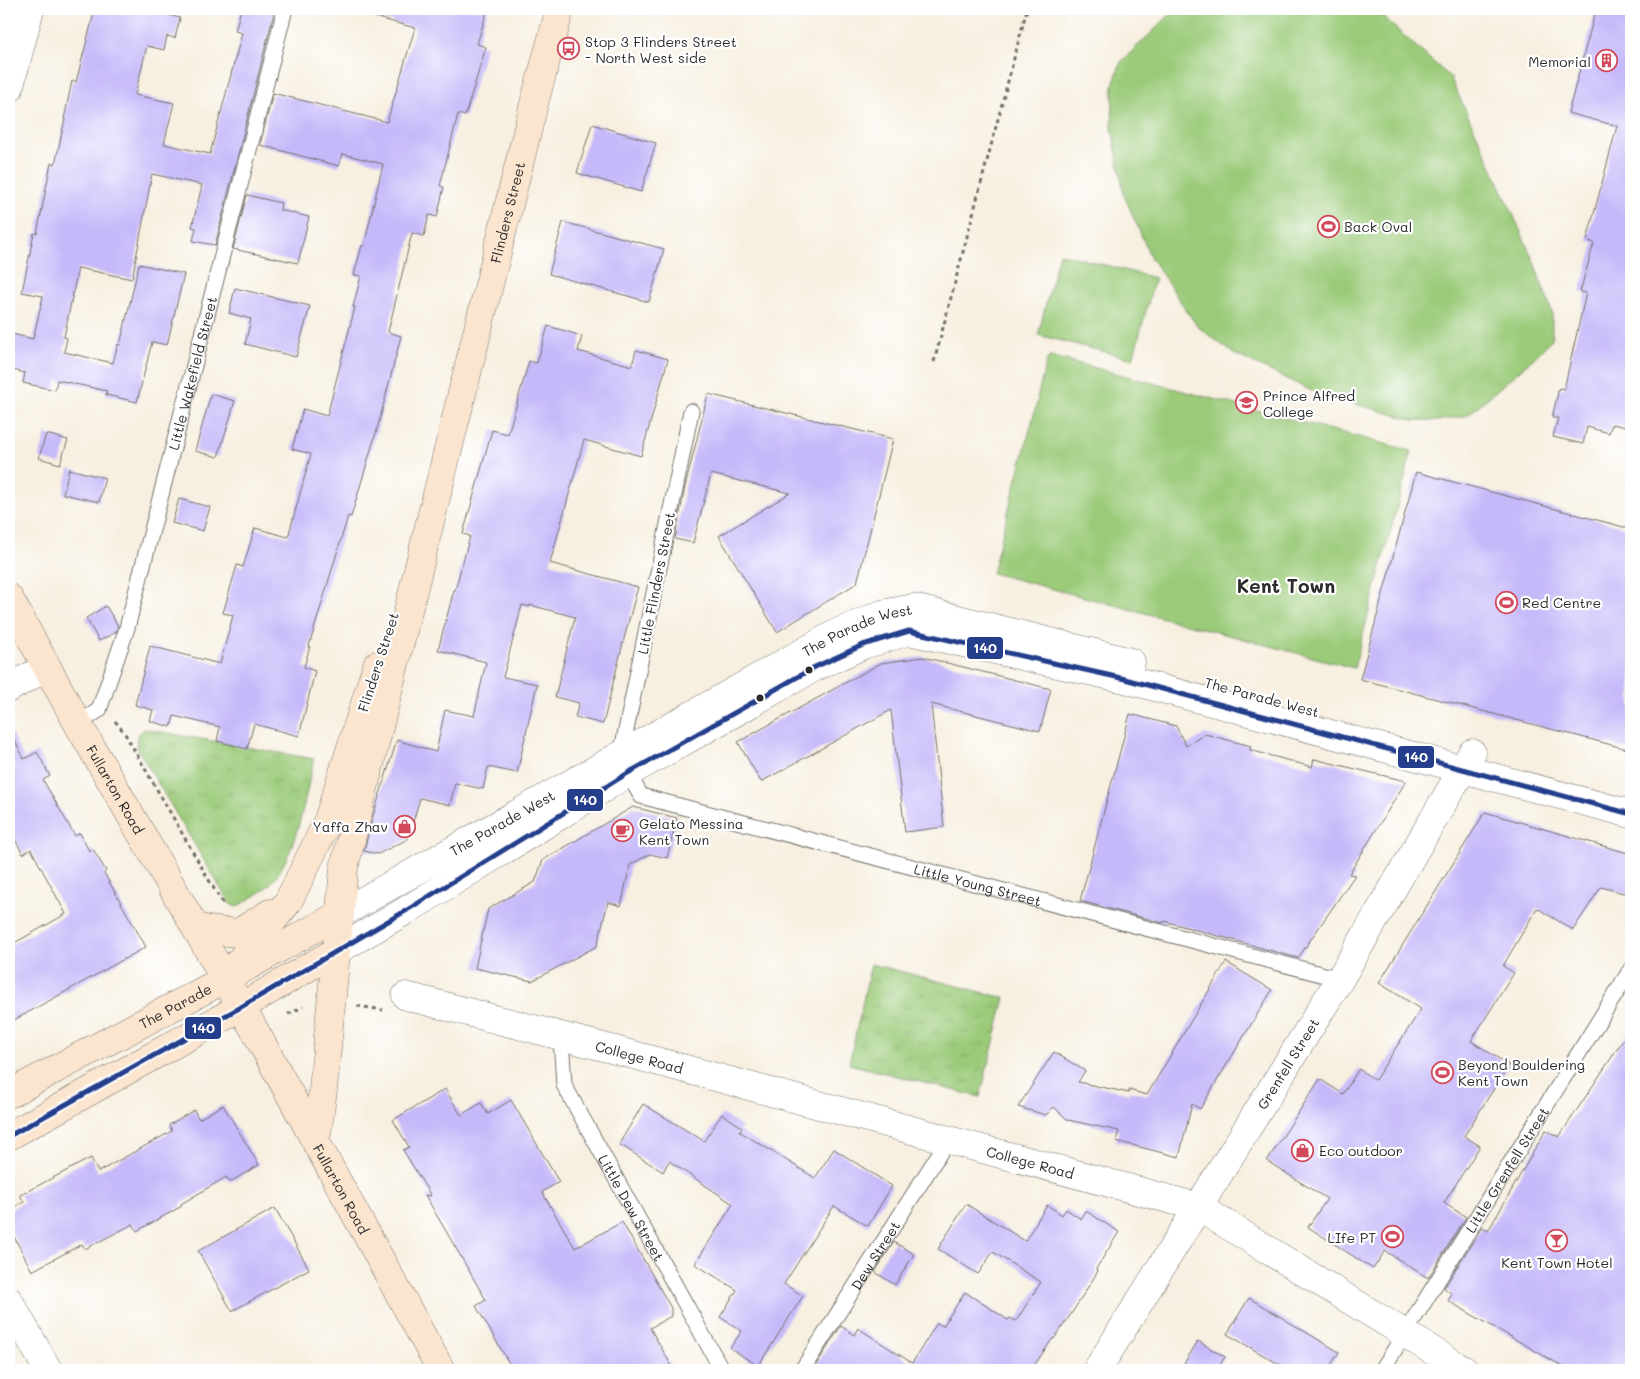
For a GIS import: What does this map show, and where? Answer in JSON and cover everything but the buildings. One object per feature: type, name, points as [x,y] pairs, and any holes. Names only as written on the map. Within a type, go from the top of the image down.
[{"type":"main road","name":"Flinders Street","points":[[316,1140],[323,1090],[344,868],[535,100],[560,9]]},
{"type":"main road","name":"Flinders Street","points":[[225,979],[288,902],[328,820],[456,418]]},
{"type":"main road","name":"Fullarton Road","points":[[9,598],[78,724],[316,1140],[441,1370]]},
{"type":"main road","points":[[195,927],[238,933],[288,902]]},
{"type":"main road","name":"The Parade","points":[[9,1094],[225,979],[340,914]]},
{"type":"main road","points":[[9,1136],[336,952]]},
{"type":"street","points":[[9,89],[30,9]]},
{"type":"street","name":"The Parade West","points":[[336,952],[407,910],[625,764],[837,633],[882,614],[914,608],[1127,660],[1468,761],[1631,814]]},
{"type":"street","points":[[9,688],[47,667]]},
{"type":"street","name":"The Parade West","points":[[1468,761],[1631,794]]},
{"type":"street","name":"Grenfell Street","points":[[1097,1370],[1340,979],[1468,761]]},
{"type":"street","name":"The Parade West","points":[[340,914],[625,764]]},
{"type":"street","name":"College Road","points":[[406,996],[1198,1207],[1464,1370]]},
{"type":"street","points":[[9,1301],[48,1370]]},
{"type":"lane","name":"Little Wakefield Street","points":[[78,724],[99,710],[127,628],[285,9]]},
{"type":"lane","name":"Little Flinders Street","points":[[625,764],[691,411]]},
{"type":"lane","name":"Little Young Street","points":[[625,764],[641,796],[1340,979]]},
{"type":"lane","name":"Little Grenfell Street","points":[[1382,1370],[1631,969]]},
{"type":"lane","name":"Little Dew Street","points":[[561,1037],[564,1085],[722,1370]]},
{"type":"lane","name":"Dew Street","points":[[802,1370],[948,1140]]},
{"type":"path","points":[[934,362],[1027,9]]},
{"type":"path","points":[[101,703],[124,732],[222,901],[228,906]]},
{"type":"path","points":[[356,1006],[382,1011],[406,996]]},
{"type":"green space","name":"Back Oval","points":[[1176,9],[1374,9],[1450,77],[1532,257],[1552,312],[1552,339],[1535,357],[1468,415],[1437,421],[1413,420],[1316,393],[1234,354],[1197,326],[1151,258],[1124,195],[1112,128],[1113,85],[1121,62]]},
{"type":"green space","points":[[1059,253],[1155,278],[1133,359],[1038,335]]},
{"type":"green space","points":[[1050,356],[1412,451],[1354,668],[992,573],[1047,359]]},
{"type":"green space","points":[[145,729],[314,759],[294,841],[280,871],[267,887],[236,907],[230,904],[138,750],[137,738]]},
{"type":"green space","points":[[871,964],[1005,998],[980,1097],[849,1064]]},
{"type":"transit line","name":"140","points":[[9,1136],[241,1007],[407,910],[628,773],[815,667],[863,645],[909,631],[1121,678],[1631,814]]},
{"type":"place","name":"Stop 3 Flinders Street - North West side","points":[[569,49]]},
{"type":"place","name":"Memorial","points":[[1607,61]]},
{"type":"place","name":"Back Oval","points":[[1328,226]]},
{"type":"place","name":"Prince Alfred College","points":[[1247,403]]},
{"type":"place","name":"Red Centre","points":[[1506,602]]},
{"type":"place","name":"Yaffa Zhav","points":[[404,826]]},
{"type":"place","name":"Gelato Messina Kent Town","points":[[623,831]]},
{"type":"place","name":"Beyond Bouldering Kent Town","points":[[1442,1072]]},
{"type":"place","name":"Eco outdoor","points":[[1303,1150]]},
{"type":"place","name":"LIfe PT","points":[[1392,1237]]},
{"type":"place","name":"Kent Town Hotel","points":[[1557,1240]]},
{"type":"district","name":"Kent Town","points":[[1286,585]]}]
